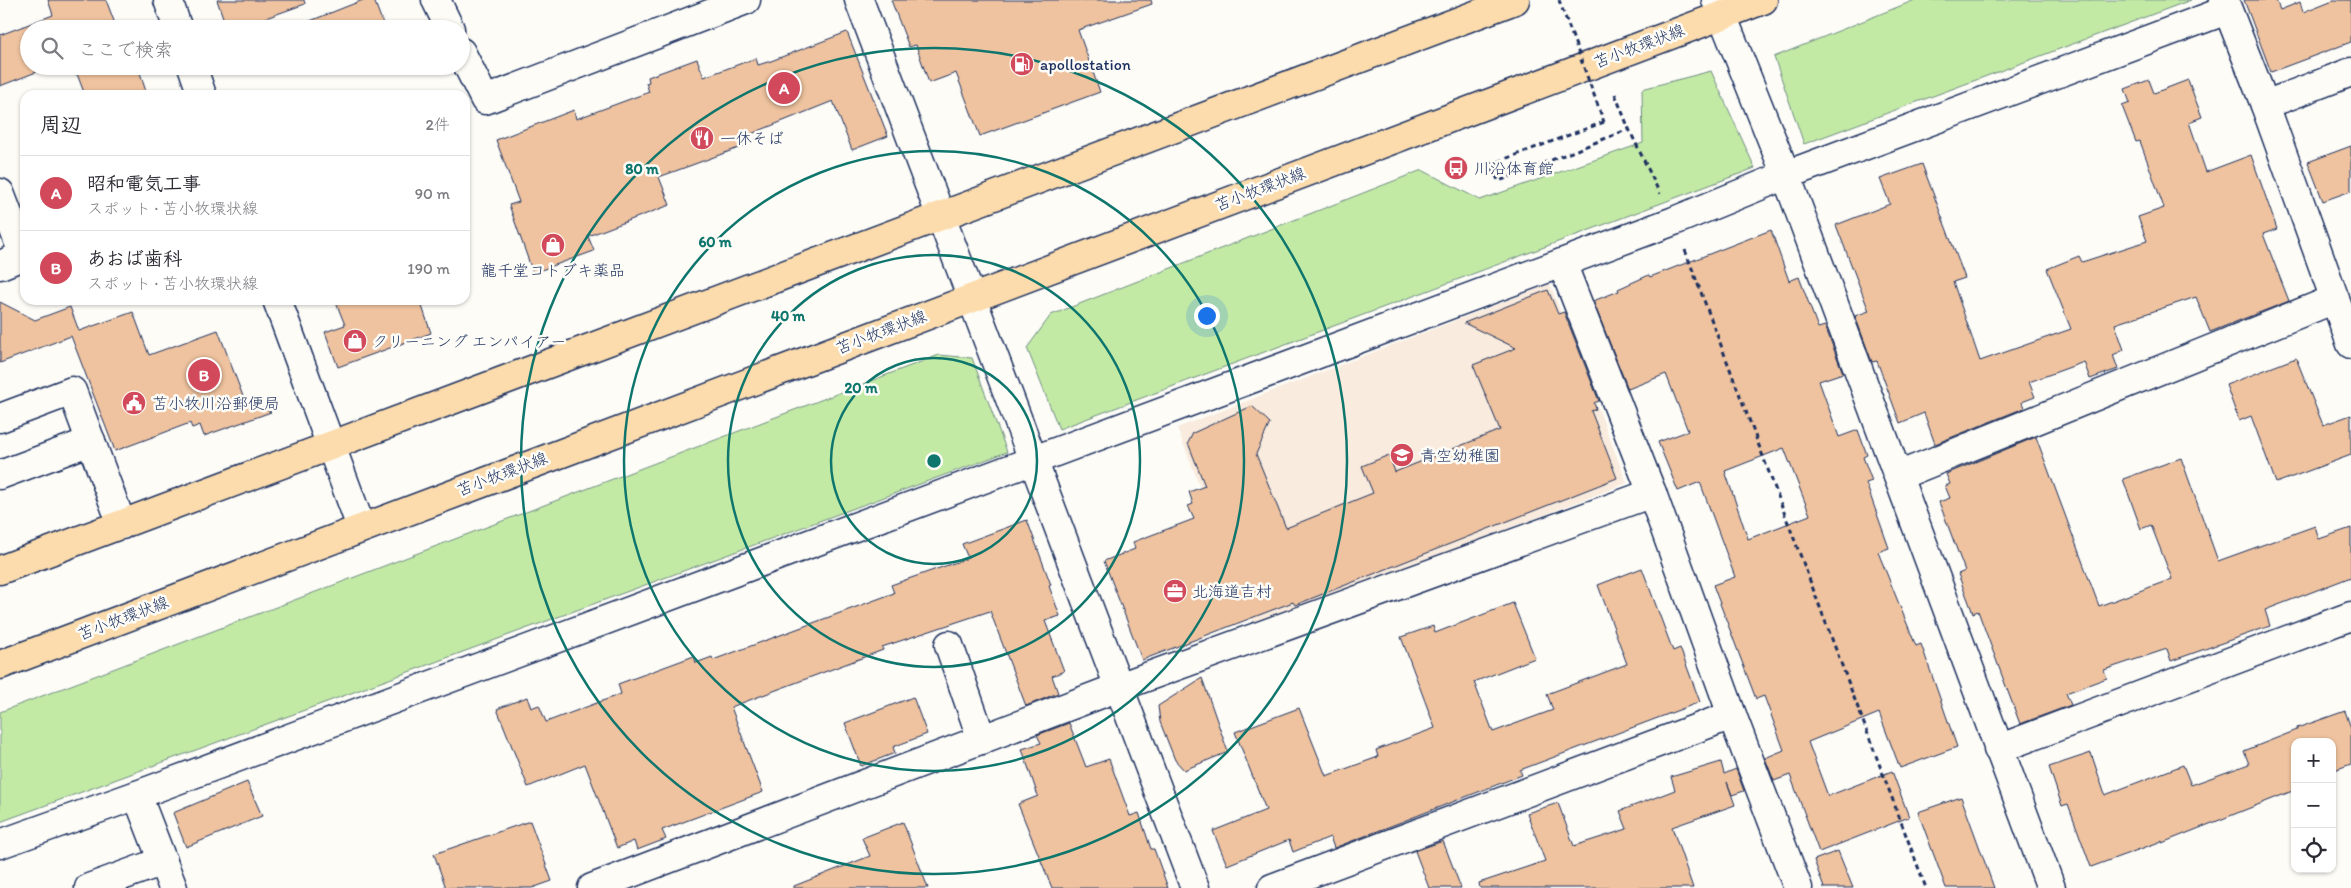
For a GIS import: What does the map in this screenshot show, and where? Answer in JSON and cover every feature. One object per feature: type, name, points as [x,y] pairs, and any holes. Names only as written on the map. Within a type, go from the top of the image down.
[{"type":"main road","points":[[0,570],[942,214],[1516,0]]},
{"type":"main road","name":"苫小牧環状線","points":[[0,665],[361,527],[972,298],[1719,7],[1763,0]]},
{"type":"street","points":[[168,0],[175,20]]},
{"type":"street","points":[[436,0],[446,20]]},
{"type":"street","points":[[470,70],[485,100],[746,0]]},
{"type":"street","points":[[860,0],[1195,888]]},
{"type":"street","points":[[0,844],[137,795],[1674,221],[1786,175],[2226,5],[2265,105],[2351,344]]},
{"type":"street","points":[[1719,7],[1786,175],[2051,888]]},
{"type":"street","points":[[2265,105],[2351,72]]},
{"type":"street","points":[[195,75],[200,90]]},
{"type":"street","points":[[0,193],[16,259]]},
{"type":"street","points":[[1562,263],[1652,493],[1732,715],[1798,888]]},
{"type":"street","points":[[1898,476],[2335,299]]},
{"type":"street","points":[[279,305],[361,527]]},
{"type":"street","points":[[0,418],[72,391],[122,525]]},
{"type":"street","points":[[0,475],[91,441]]},
{"type":"street","points":[[592,888],[1120,686],[1652,493]]},
{"type":"street","points":[[1998,748],[2351,616]]},
{"type":"street","points":[[949,645],[982,740]]},
{"type":"street","points":[[1272,888],[1732,715]]},
{"type":"street","points":[[137,795],[173,888]]},
{"type":"street","points":[[89,888],[162,861]]},
{"type":"path","points":[[1559,0],[1604,122],[1489,165],[1499,181],[1629,129]]},
{"type":"path","points":[[1615,94],[1629,129],[1674,221],[1926,888]]},
{"type":"shaded area","name":"青空幼稚園","points":[[1550,284],[1627,483],[1255,626],[1177,428]]},
{"type":"green space","points":[[1915,0],[2191,0],[1804,144],[1774,57]]},
{"type":"green space","points":[[1711,71],[1755,168],[1059,429],[1027,348],[1051,315],[1422,170],[1480,200],[1643,143],[1642,89]]},
{"type":"green space","points":[[939,355],[972,358],[1007,452],[0,822],[0,712]]},
{"type":"building","points":[[48,0],[106,0],[114,20],[40,20],[53,15]]},
{"type":"building","points":[[217,0],[304,0],[305,4],[260,20],[224,20]]},
{"type":"building","points":[[363,0],[374,0],[382,20],[313,20]]},
{"type":"building","points":[[891,0],[1151,0],[1152,4],[1078,30],[1100,92],[980,136],[956,73],[929,83],[916,45],[909,47]]},
{"type":"building","points":[[2244,0],[2276,0],[2280,10],[2300,2],[2303,12],[2333,0],[2351,0],[2351,42],[2271,72]]},
{"type":"building","points":[[20,27],[20,75],[29,75],[0,86],[0,35]]},
{"type":"building","points":[[847,32],[888,136],[852,150],[833,101],[741,138],[744,146],[659,177],[670,205],[588,236],[594,251],[533,273],[509,205],[519,202],[496,140],[574,110],[576,119],[649,92],[646,83],[649,82],[648,77],[697,59],[704,77],[756,58],[758,65],[771,61]]},
{"type":"building","points":[[77,75],[141,75],[145,90],[83,90]]},
{"type":"building","points":[[2149,80],[2154,93],[2188,80],[2202,117],[2189,122],[2206,172],[2251,155],[2277,229],[2263,234],[2289,301],[2210,332],[2196,297],[2115,324],[2124,350],[2113,355],[2118,369],[2090,379],[2084,362],[2029,382],[2035,397],[2022,402],[2024,408],[1935,444],[1924,413],[1900,423],[1877,361],[1872,362],[1855,316],[1869,311],[1836,225],[1890,204],[1880,179],[1922,164],[1965,278],[1953,282],[1980,361],[2071,329],[2047,269],[2079,256],[2082,262],[2147,241],[2138,217],[2164,208],[2140,141],[2136,142],[2122,106],[2130,103],[2125,89]]},
{"type":"building","points":[[2351,146],[2351,191],[2323,201],[2308,162]]},
{"type":"building","points":[[1771,230],[1789,281],[1799,277],[1818,328],[1825,326],[1843,373],[1819,381],[1839,437],[1858,430],[1867,455],[1863,457],[1872,481],[1866,483],[1889,548],[1878,552],[1916,646],[1921,644],[1957,747],[1900,768],[1879,713],[1808,742],[1828,796],[1892,771],[1909,817],[1819,852],[1790,775],[1774,781],[1765,758],[1784,750],[1764,696],[1756,699],[1713,585],[1735,577],[1700,482],[1678,491],[1658,442],[1688,431],[1666,374],[1628,389],[1593,301],[1619,291],[1618,289],[1649,275],[1650,277]],"holes":[[[1784,448],[1810,515],[1748,539],[1725,471]]]},
{"type":"building","name":"青空幼稚園","points":[[1548,290],[1558,314],[1564,312],[1599,401],[1594,403],[1596,409],[1591,411],[1617,478],[1295,605],[1293,602],[1142,660],[1104,561],[1135,549],[1133,542],[1194,519],[1188,506],[1193,504],[1189,492],[1205,486],[1188,443],[1193,433],[1252,406],[1270,423],[1256,454],[1286,528],[1373,493],[1362,466],[1389,455],[1395,472],[1500,430],[1473,365],[1516,348],[1464,323]]},
{"type":"building","points":[[0,302],[35,320],[70,307],[79,331],[133,312],[149,355],[218,330],[244,399],[271,412],[204,436],[200,425],[192,428],[190,423],[115,451],[71,336],[0,363]]},
{"type":"building","points":[[337,305],[422,305],[431,333],[338,367],[325,332],[345,325]]},
{"type":"building","points":[[2296,358],[2323,425],[2351,415],[2351,455],[2276,483],[2251,416],[2239,421],[2226,385]]},
{"type":"building","points":[[2036,437],[2099,606],[2172,579],[2151,525],[2141,529],[2123,479],[2181,458],[2218,561],[2315,526],[2319,539],[2351,528],[2351,577],[2265,610],[2270,626],[2171,661],[2167,649],[2104,670],[2107,678],[2066,693],[2071,705],[2020,724],[1978,611],[1973,613],[1958,574],[1965,571],[1939,502],[1950,498],[1945,486],[1950,484],[1946,474]]},
{"type":"building","points":[[1027,520],[1051,585],[1049,586],[1060,616],[1045,621],[1064,671],[1052,676],[1058,693],[1026,706],[990,611],[882,647],[883,650],[731,707],[763,792],[662,830],[666,839],[637,850],[634,841],[617,848],[585,764],[528,787],[497,709],[527,697],[531,708],[539,705],[546,722],[621,694],[618,684],[694,656],[696,663],[712,657],[713,660],[894,593],[891,585],[968,558],[962,544]]},
{"type":"building","points":[[1642,568],[1673,651],[1680,648],[1700,702],[1520,770],[1522,775],[1334,848],[1330,837],[1293,852],[1289,840],[1227,865],[1213,831],[1266,810],[1235,732],[1299,708],[1326,776],[1378,757],[1376,750],[1435,728],[1401,637],[1433,626],[1435,633],[1513,603],[1535,658],[1474,682],[1493,732],[1553,710],[1547,694],[1627,664],[1598,585]]},
{"type":"building","points":[[1202,678],[1228,752],[1184,770],[1175,760],[1160,722],[1158,706]]},
{"type":"building","points":[[913,697],[927,734],[893,747],[895,753],[861,766],[845,723]]},
{"type":"building","points":[[2345,711],[2351,728],[2351,764],[2336,770],[2336,738],[2291,738],[2291,792],[2162,843],[2162,841],[2091,867],[2068,804],[2062,806],[2049,767],[2091,753],[2105,795],[2183,765],[2191,785],[2249,764],[2244,751],[2297,730],[2297,728]]},
{"type":"building","points":[[1069,723],[1086,767],[1109,759],[1130,816],[1139,813],[1151,849],[1154,849],[1168,888],[1052,888],[1018,804],[1038,796],[1022,749],[1041,743],[1037,735]]},
{"type":"building","points":[[1721,762],[1724,774],[1736,769],[1744,791],[1732,795],[1727,782],[1735,805],[1672,827],[1693,888],[1480,888],[1479,883],[1545,861],[1527,813],[1558,803],[1574,846],[1627,829],[1620,811],[1675,790],[1671,777]]},
{"type":"building","points":[[247,782],[262,816],[186,847],[173,813]]},
{"type":"building","points":[[1961,797],[1994,888],[1946,888],[1918,812]]},
{"type":"building","points":[[530,821],[552,881],[532,888],[446,888],[434,854]]},
{"type":"building","points":[[903,822],[928,888],[794,888],[794,886],[870,856],[862,838]]},
{"type":"building","points":[[1443,841],[1461,888],[1429,888],[1415,851]]},
{"type":"building","points":[[1838,851],[1853,888],[1824,888],[1814,860]]},
{"type":"place","name":"apollostation","points":[[1022,64]]},
{"type":"place","name":"昭和電気工事","points":[[784,88]]},
{"type":"place","name":"一休そば","points":[[702,138]]},
{"type":"place","name":"川沿体育館","points":[[1456,168]]},
{"type":"place","name":"龍千堂コトブキ薬品","points":[[553,245]]},
{"type":"place","name":"クリーニング エンパイアー","points":[[355,341]]},
{"type":"place","name":"あおば歯科","points":[[204,375]]},
{"type":"place","name":"苫小牧川沿郵便局","points":[[134,403]]},
{"type":"place","name":"青空幼稚園","points":[[1402,455]]},
{"type":"place","name":"北海道吉村","points":[[1175,591]]}]
